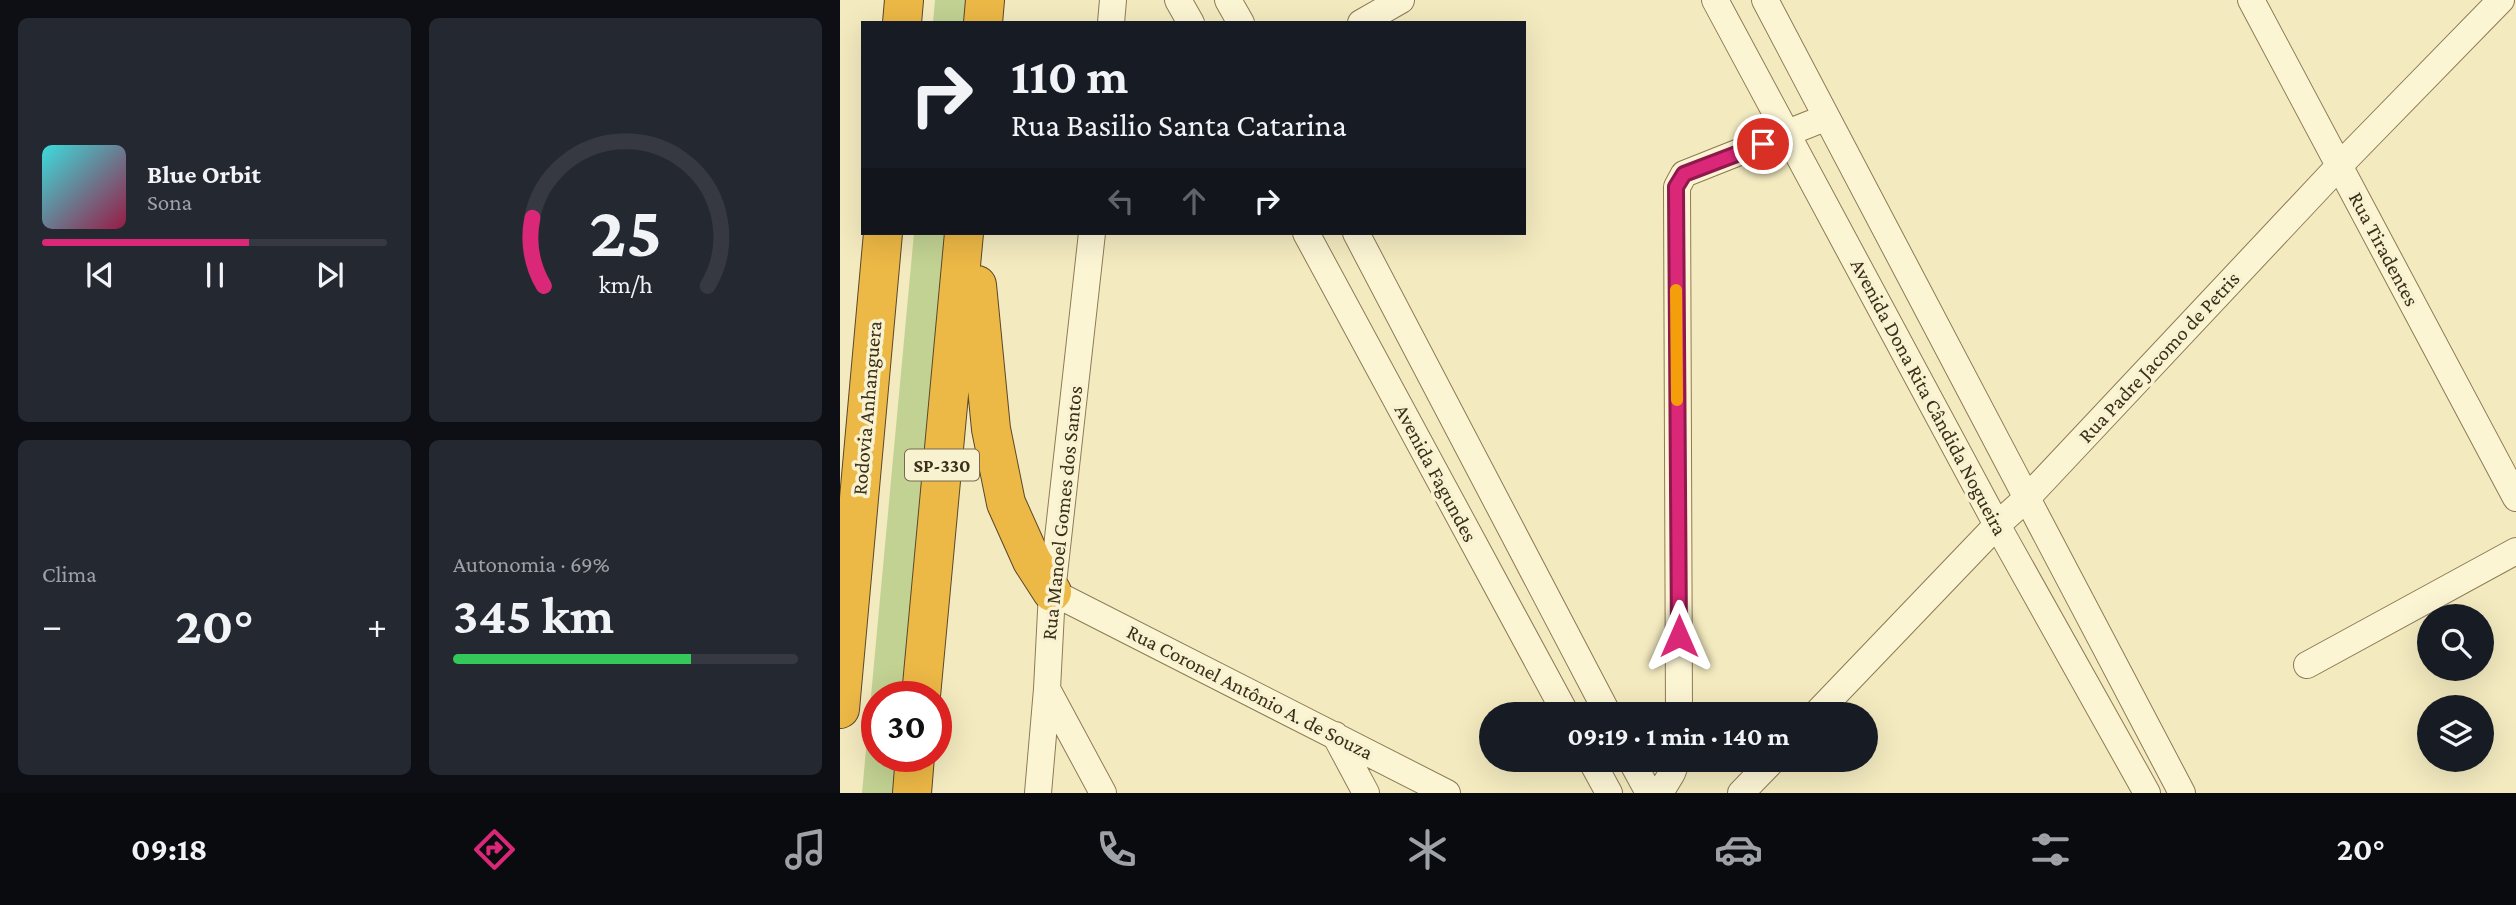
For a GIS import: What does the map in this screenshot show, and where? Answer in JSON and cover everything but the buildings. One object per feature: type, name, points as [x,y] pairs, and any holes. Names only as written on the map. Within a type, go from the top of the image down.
[{"type":"highway","points":[[902,21],[904,0]]},
{"type":"highway","points":[[983,21],[985,0]]},
{"type":"highway","name":"Rodovia Anhanguera","points":[[840,709],[883,235]]},
{"type":"highway","name":"SP-330","points":[[922,681],[964,235]]},
{"type":"highway","points":[[973,235],[988,402],[1006,503],[1032,561],[1052,592]]},
{"type":"highway","points":[[912,793],[914,772]]},
{"type":"street","points":[[1111,21],[1113,0]]},
{"type":"street","points":[[1178,0],[1190,21]]},
{"type":"street","points":[[1228,0],[1240,21]]},
{"type":"street","points":[[1364,21],[1401,0]]},
{"type":"street","name":"Avenida Dona Rita Cândida Nogueira","points":[[1715,0],[1997,524],[2147,793]]},
{"type":"street","name":"Avenida Dona Rita Cândida Nogueira","points":[[1765,0],[2182,793]]},
{"type":"street","name":"Rua Tiradentes","points":[[2251,0],[2516,498]]},
{"type":"street","name":"Rua Padre Jacomo de Petris","points":[[1827,702],[1997,524],[2027,498],[2339,166],[2501,0]]},
{"type":"street","points":[[1679,702],[1676,187],[1684,174],[1825,118]]},
{"type":"street","name":"Rua Manoel Gomes dos Santos","points":[[1038,793],[1052,592],[1092,235]]},
{"type":"street","name":"Avenida Fagundes","points":[[1307,235],[1560,702]]},
{"type":"street","name":"Avenida Fagundes","points":[[1357,235],[1602,702]]},
{"type":"street","points":[[1375,359],[1414,340]]},
{"type":"street","points":[[2307,665],[2516,551]]},
{"type":"street","points":[[1492,576],[1526,557]]},
{"type":"street","name":"Rua Coronel Antônio A. de Souza","points":[[1052,592],[1447,793]]},
{"type":"street","points":[[1047,689],[1103,793]]},
{"type":"street","points":[[1335,735],[1366,793]]},
{"type":"street","points":[[1041,760],[1059,793]]},
{"type":"street","points":[[1598,772],[1609,793]]},
{"type":"street","points":[[1638,772],[1649,793]]},
{"type":"street","points":[[1660,793],[1672,772]]},
{"type":"street","points":[[1741,793],[1761,772]]},
{"type":"green space","points":[[935,0],[969,0],[967,21],[933,21]]},
{"type":"green space","points":[[914,235],[948,235],[906,681],[872,681]]},
{"type":"green space","points":[[864,772],[898,772],[896,793],[862,793]]},
{"type":"slow traffic","points":[[1676,290],[1677,400]]},
{"type":"route","points":[[1679,636],[1676,187],[1684,174],[1763,144]]}]
